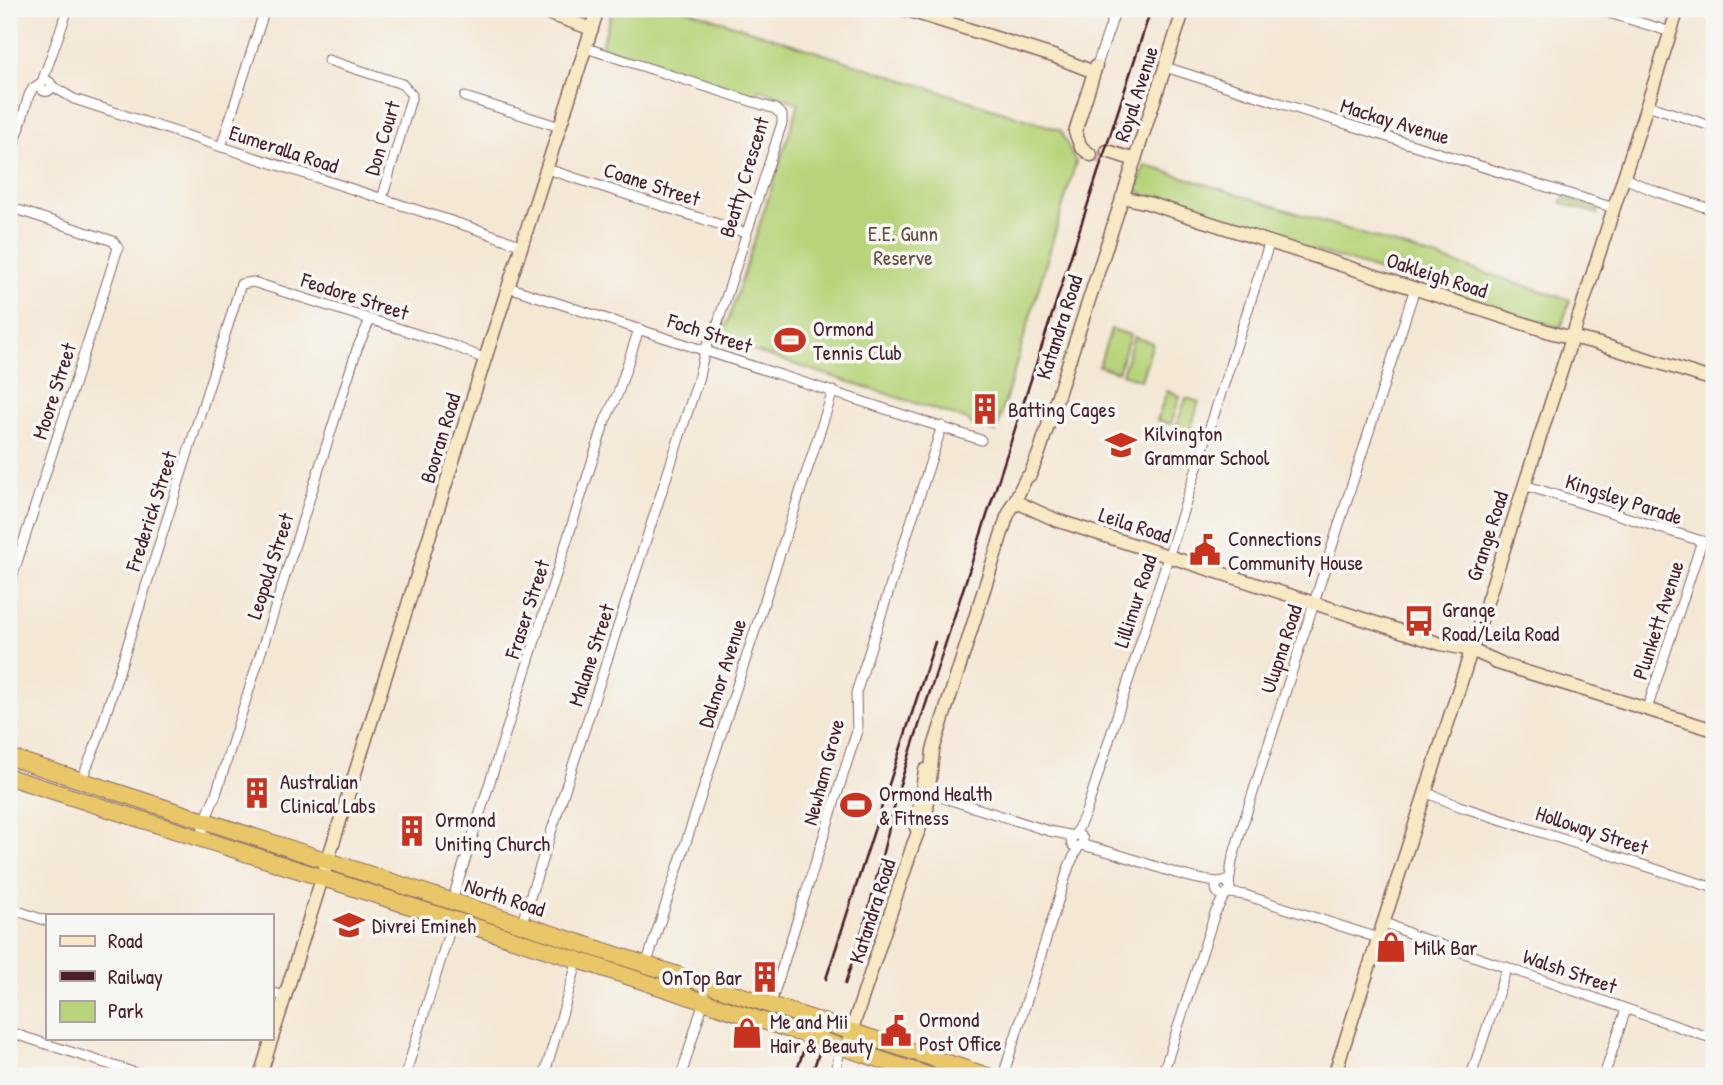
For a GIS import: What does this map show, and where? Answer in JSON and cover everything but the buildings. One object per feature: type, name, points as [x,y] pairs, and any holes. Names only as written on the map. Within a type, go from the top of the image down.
[{"type":"highway","name":"North Road","points":[[9,757],[452,901],[578,960],[706,993],[770,1006],[988,1076]]},
{"type":"highway","name":"North Road","points":[[9,777],[453,920],[519,932],[646,965],[706,993],[844,1048],[930,1076]]},
{"type":"highway","points":[[375,896],[381,878]]},
{"type":"street","points":[[9,163],[28,103],[45,86],[68,9]]},
{"type":"street","points":[[221,147],[265,9]]},
{"type":"street","points":[[536,9],[593,27]]},
{"type":"street","name":"Booran Road","points":[[273,1033],[598,9]]},
{"type":"street","points":[[904,9],[1096,69]]},
{"type":"street","points":[[1092,150],[1085,140],[1079,121],[1116,9]]},
{"type":"street","name":"Royal Avenue","points":[[1123,193],[1184,9]]},
{"type":"street","points":[[1596,9],[1671,32]]},
{"type":"street","name":"Grange Road","points":[[1334,1076],[1678,9]]},
{"type":"street","name":"Beatty Crescent","points":[[586,48],[781,112],[782,123],[708,351]]},
{"type":"street","name":"Don Court","points":[[328,60],[402,84],[412,95],[382,199]]},
{"type":"street","name":"Mackay Avenue","points":[[1165,67],[1614,208]]},
{"type":"street","name":"Eumeralla Road","points":[[45,86],[74,99],[523,243]]},
{"type":"street","points":[[465,97],[560,127]]},
{"type":"street","points":[[1647,105],[1714,127]]},
{"type":"street","points":[[9,124],[20,128]]},
{"type":"street","points":[[1106,155],[1133,164]]},
{"type":"street","name":"Coane Street","points":[[547,169],[746,233]]},
{"type":"street","points":[[1623,181],[1714,210]]},
{"type":"street","name":"Oakleigh Road","points":[[1123,193],[1143,197],[1148,203],[1415,288],[1714,380]]},
{"type":"street","name":"Katandra Road","points":[[844,1048],[854,1032],[914,845],[925,791],[925,768],[1005,525],[1016,507],[1026,478],[1030,475],[1123,193]]},
{"type":"street","name":"Moore Street","points":[[9,207],[113,242],[118,250],[9,587]]},
{"type":"street","name":"Lillimur Road","points":[[1003,1076],[1270,242]]},
{"type":"street","name":"Feodore Street","points":[[245,282],[253,282],[486,356]]},
{"type":"street","name":"Frederick Street","points":[[84,782],[239,288],[245,282]]},
{"type":"street","name":"Foch Street","points":[[508,287],[981,440]]},
{"type":"street","name":"Ulupna Road","points":[[1162,1076],[1415,288]]},
{"type":"street","name":"Leopold Street","points":[[201,841],[366,319]]},
{"type":"street","name":"Fraser Street","points":[[452,901],[605,421],[618,393],[639,329]]},
{"type":"street","name":"Malane Street","points":[[519,932],[708,351]]},
{"type":"street","name":"Dalmor Avenue","points":[[646,965],[833,391]]},
{"type":"street","name":"Newham Grove","points":[[770,1006],[858,729],[856,693],[942,426]]},
{"type":"street","name":"Kingsley Parade","points":[[1524,485],[1714,545]]},
{"type":"street","name":"Leila Road","points":[[1016,507],[1714,730]]},
{"type":"street","name":"Plunkett Avenue","points":[[1647,709],[1702,541]]},
{"type":"street","name":"Walsh Street","points":[[925,791],[1245,895],[1415,936],[1714,1039]]},
{"type":"street","name":"Holloway Street","points":[[1424,795],[1714,888]]},
{"type":"street","points":[[9,908],[46,920]]},
{"type":"street","points":[[405,1076],[453,920]]},
{"type":"street","points":[[544,1076],[578,960]]},
{"type":"street","points":[[1471,1076],[1507,967]]},
{"type":"street","points":[[273,993],[284,996]]},
{"type":"street","points":[[681,1076],[706,993]]},
{"type":"street","points":[[1605,1076],[1626,1009]]},
{"type":"street","points":[[9,1032],[145,1076]]},
{"type":"street","name":"Booran Road","points":[[260,1076],[271,1040]]},
{"type":"street","points":[[834,1076],[844,1048]]},
{"type":"green space","points":[[550,9],[590,9],[587,18],[583,18]]},
{"type":"green space","name":"E.E. Gunn Reserve","points":[[613,9],[684,9],[1060,130],[1076,162],[996,432],[970,424],[968,420],[725,342],[723,337],[799,103],[759,89],[756,96],[601,46]]},
{"type":"green space","points":[[1145,165],[1570,300],[1561,328],[1149,198],[1137,190]]},
{"type":"green space","points":[[1564,198],[1598,209],[1598,214],[1561,203]]},
{"type":"green space","points":[[1111,329],[1130,335],[1118,372],[1099,366]]},
{"type":"green space","points":[[1134,337],[1153,343],[1141,380],[1122,374]]},
{"type":"green space","points":[[1167,391],[1180,396],[1171,424],[1157,420]]},
{"type":"green space","points":[[1186,398],[1199,402],[1190,431],[1176,427]]},
{"type":"tunnel","points":[[1091,155],[1104,159]]},
{"type":"railway","points":[[845,984],[868,912],[900,784],[1151,9]]},
{"type":"railway","points":[[826,979],[935,642]]},
{"type":"railway","points":[[795,1076],[804,1049]]},
{"type":"railway","points":[[811,1076],[819,1053]]},
{"type":"place","name":"Ormond Tennis Club","points":[[790,340]]},
{"type":"place","name":"Batting Cages","points":[[985,409]]},
{"type":"place","name":"Kilvington Grammar School","points":[[1121,445]]},
{"type":"place","name":"Connections Community House","points":[[1205,550]]},
{"type":"place","name":"Grange Road/Leila Road","points":[[1419,621]]},
{"type":"place","name":"Australian Clinical Labs","points":[[257,793]]},
{"type":"place","name":"Ormond Health & Fitness","points":[[856,805]]},
{"type":"place","name":"Ormond Uniting Church","points":[[412,831]]},
{"type":"place","name":"Divrei Emineh","points":[[349,925]]},
{"type":"place","name":"Milk Bar","points":[[1391,947]]},
{"type":"place","name":"OnTop Bar","points":[[765,977]]},
{"type":"place","name":"Ormond Post Office","points":[[896,1031]]},
{"type":"place","name":"Me and Mii Hair & Beauty","points":[[747,1033]]}]
